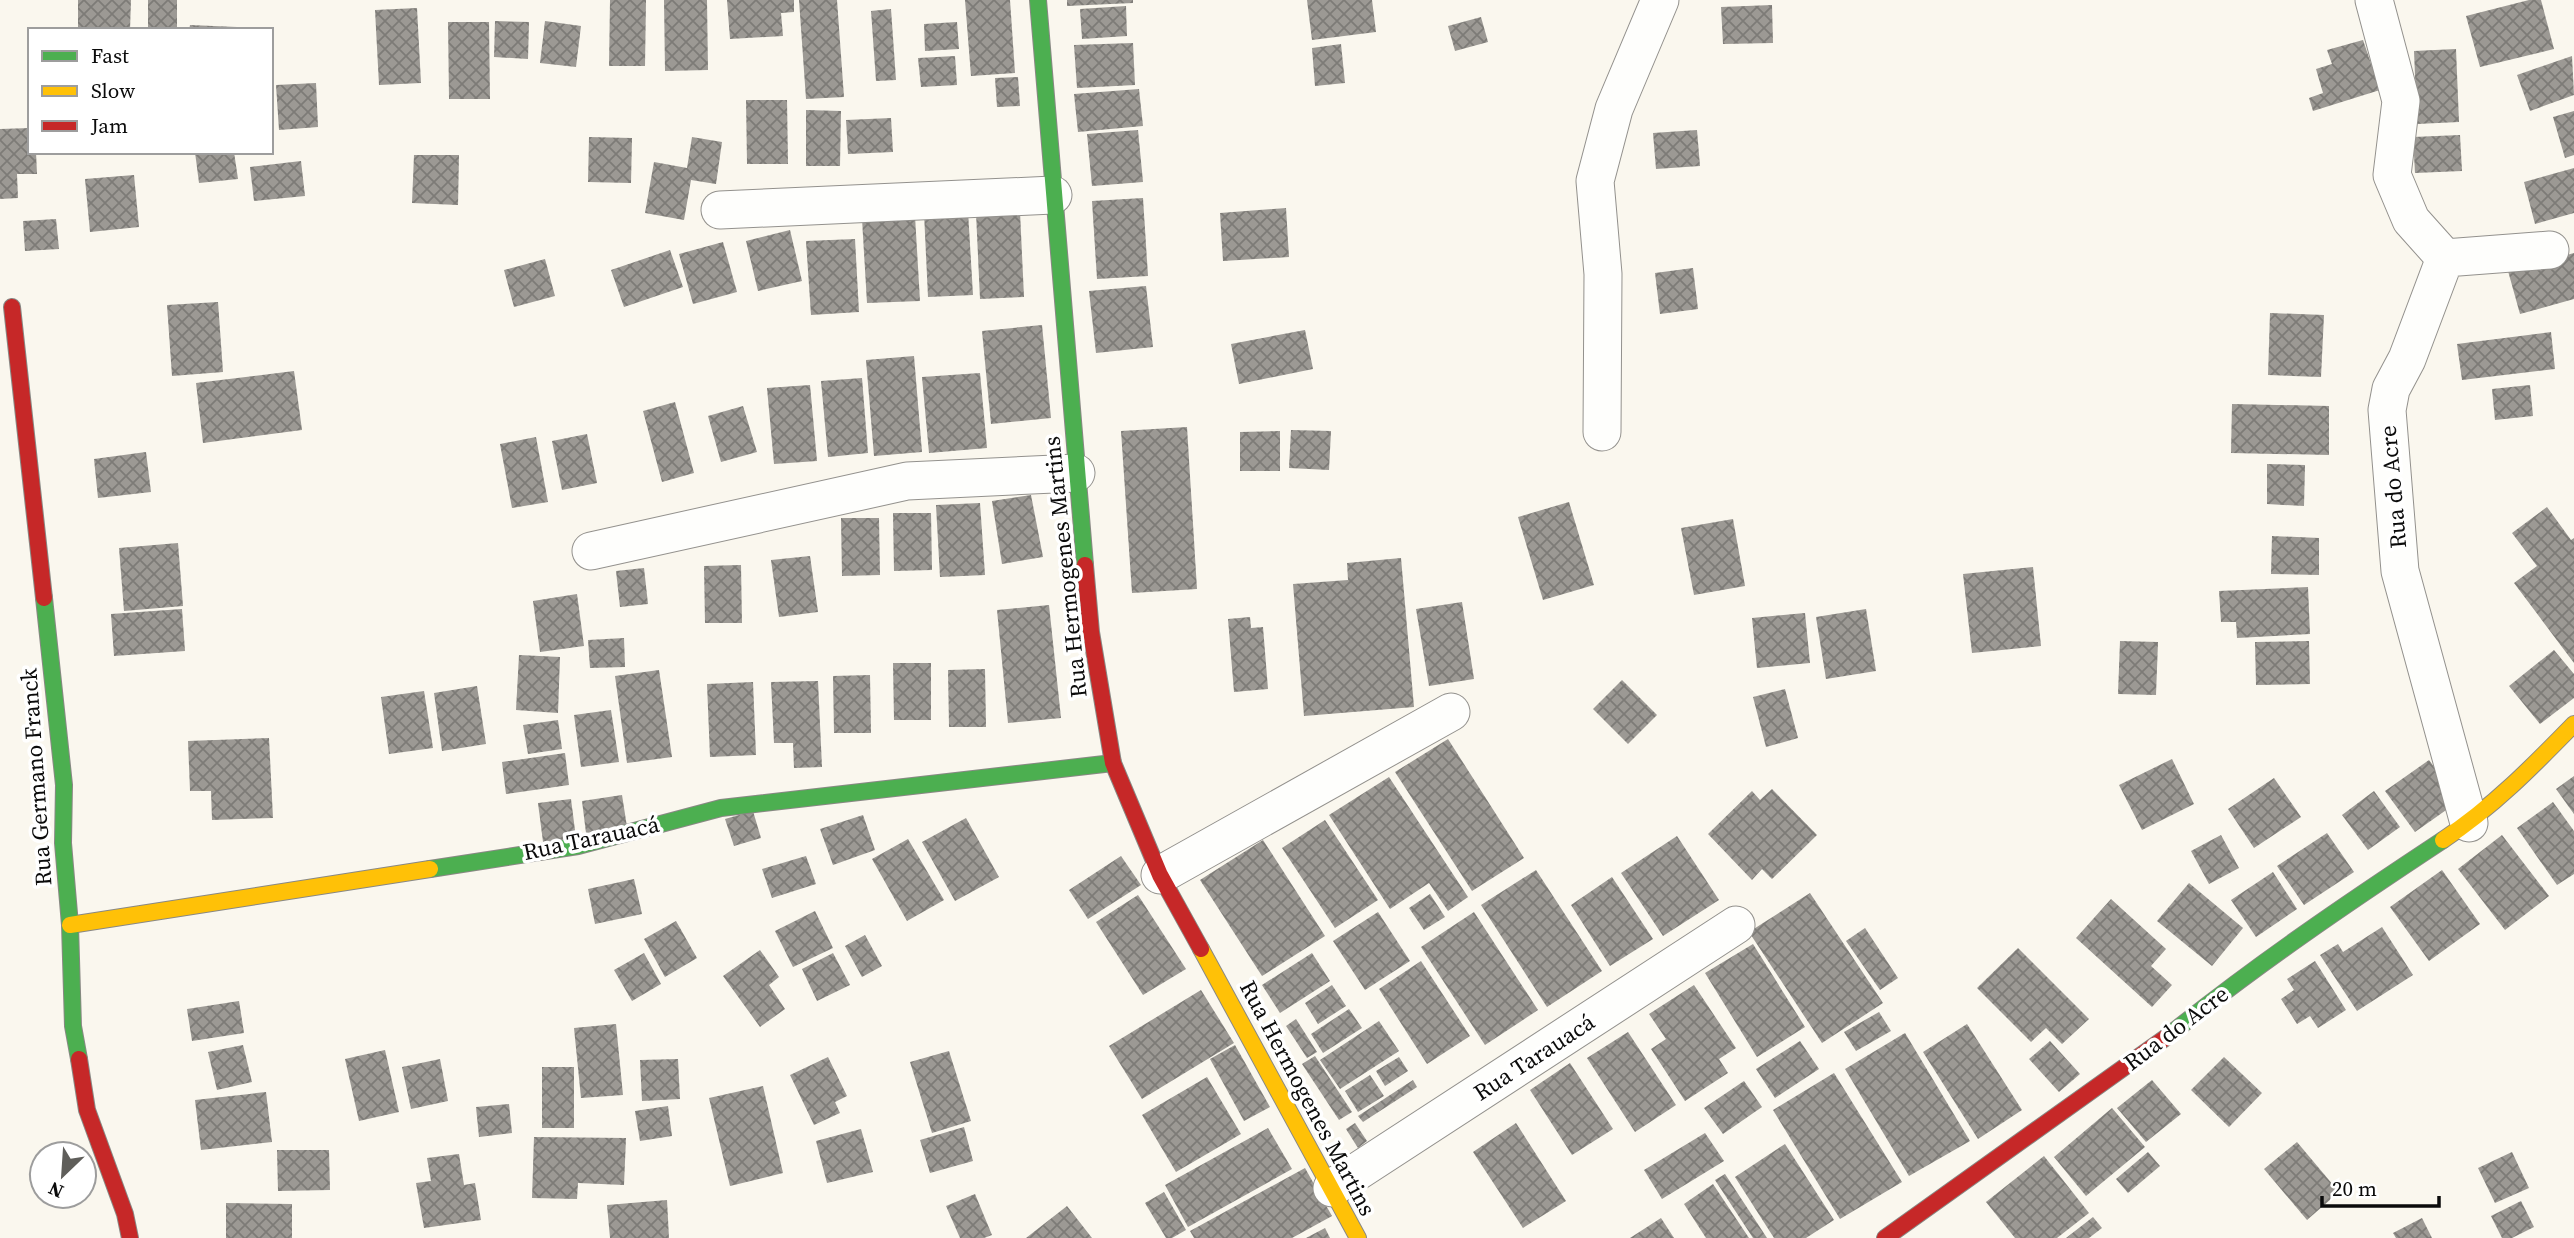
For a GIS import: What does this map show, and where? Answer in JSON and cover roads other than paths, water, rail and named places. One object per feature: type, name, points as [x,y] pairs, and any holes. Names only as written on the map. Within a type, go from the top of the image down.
[{"type":"street","name":"Rua Hermogenes Martins","points":[[1038,0],[1091,632],[1113,763],[1160,875],[1358,1238]]},
{"type":"street","points":[[1602,432],[1603,274],[1595,181],[1614,109],[1660,0]]},
{"type":"street","points":[[2374,0],[2401,101],[2392,174],[2412,220],[2445,257],[2550,250]]},
{"type":"street","points":[[720,210],[1053,195]]},
{"type":"street","name":"Rua do Acre","points":[[2445,257],[2407,359],[2391,389],[2387,410],[2400,571],[2469,823]]},
{"type":"street","name":"Rua Germano Franck","points":[[12,307],[64,785],[63,843],[70,925],[73,1026],[87,1110],[125,1213],[130,1238]]},
{"type":"street","points":[[591,551],[907,481],[1076,473]]},
{"type":"street","points":[[1160,875],[1451,712]]},
{"type":"street","name":"Rua do Acre","points":[[1885,1238],[2152,1048],[2222,992],[2310,928],[2469,823],[2516,783],[2574,724]]},
{"type":"street","name":"Rua Tarauacá","points":[[70,925],[578,846],[721,808],[1113,763]]},
{"type":"street","name":"Rua Tarauacá","points":[[1332,1188],[1736,925]]}]
